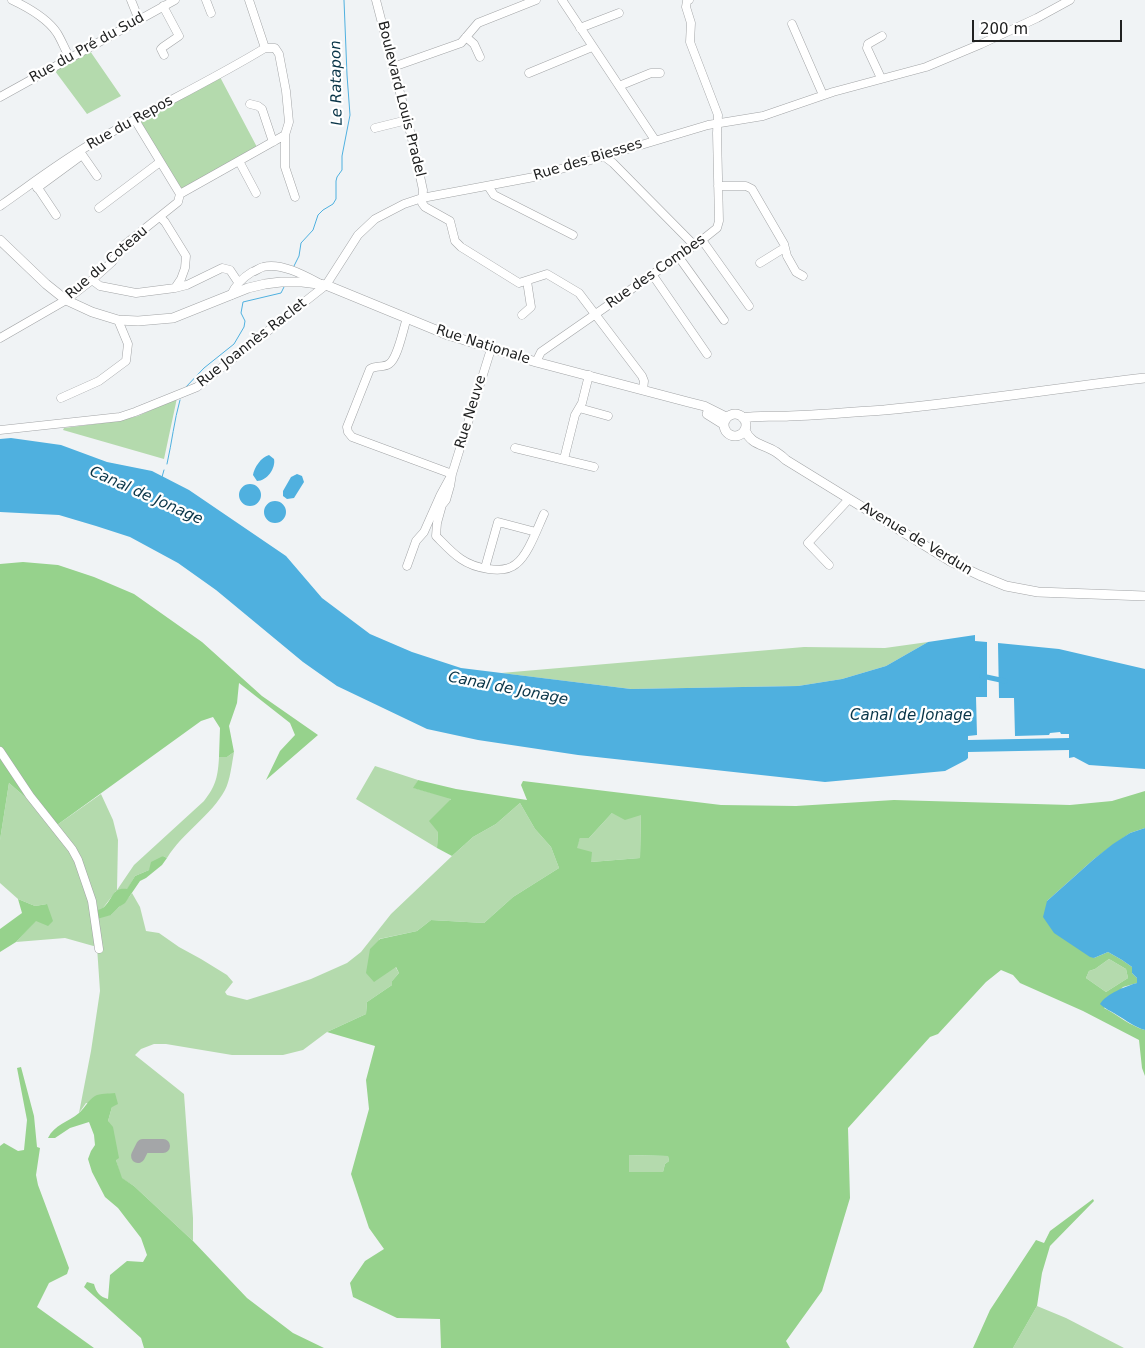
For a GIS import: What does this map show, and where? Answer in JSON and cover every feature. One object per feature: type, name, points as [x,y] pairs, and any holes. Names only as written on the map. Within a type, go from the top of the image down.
[{"type":"main road","name":"Rue Nationale","points":[[0,240],[46,284],[66,300],[92,312],[118,320],[148,321],[173,318],[248,288],[265,284],[295,282],[323,284],[448,336],[536,362],[704,406],[725,421]]},
{"type":"main road","points":[[745,424],[754,420],[772,417],[823,415],[896,408],[1145,378]]},
{"type":"main road","points":[[735,414],[745,424],[743,434],[737,437],[726,434],[724,429],[725,421],[735,414]]},
{"type":"main road","name":"Avenue de Verdun","points":[[745,424],[750,440],[774,451],[950,561],[979,575],[1006,586],[1038,592],[1145,596]]},
{"type":"main road","name":"Avenue de Verdun","points":[[737,437],[753,448],[786,460]]},
{"type":"street","points":[[12,0],[43,18],[56,32],[70,58]]},
{"type":"street","points":[[131,0],[138,20]]},
{"type":"street","name":"Rue du Pré du Sud","points":[[0,97],[175,0]]},
{"type":"street","points":[[206,0],[211,13]]},
{"type":"street","points":[[249,0],[265,48],[274,48],[279,54],[286,91],[289,122],[285,136],[285,167],[295,197]]},
{"type":"street","name":"Boulevard Louis Pradel","points":[[376,0],[407,120],[423,190],[422,198]]},
{"type":"street","points":[[393,67],[461,43],[478,23],[536,0]]},
{"type":"street","points":[[562,0],[655,140]]},
{"type":"street","name":"Rue des Biesses","points":[[323,284],[354,241],[375,219],[422,198],[534,177],[718,123],[755,118],[823,95],[926,66],[1037,18],[1070,0]]},
{"type":"street","name":"Rue des Combes","points":[[536,362],[541,352],[717,228],[719,221],[718,115],[690,42],[691,23],[686,2]]},
{"type":"street","points":[[163,6],[179,36],[161,49],[164,55]]},
{"type":"street","points":[[580,28],[619,13]]},
{"type":"street","points":[[792,24],[823,95]]},
{"type":"street","points":[[881,78],[867,48],[868,44],[882,36]]},
{"type":"street","points":[[466,37],[474,44],[480,57]]},
{"type":"street","points":[[529,74],[592,47]]},
{"type":"street","name":"Rue du Repos","points":[[36,185],[81,153],[135,120],[232,68],[265,48]]},
{"type":"street","points":[[619,86],[651,73],[660,73]]},
{"type":"street","points":[[250,104],[262,109],[273,142]]},
{"type":"street","points":[[135,120],[180,194],[285,136]]},
{"type":"street","points":[[375,128],[407,120]]},
{"type":"street","points":[[81,153],[97,176]]},
{"type":"street","points":[[605,157],[694,245]]},
{"type":"street","points":[[99,208],[160,162]]},
{"type":"street","points":[[239,162],[256,193]]},
{"type":"street","points":[[0,206],[36,185],[56,215]]},
{"type":"street","points":[[488,186],[494,195],[573,234]]},
{"type":"street","points":[[718,186],[746,186],[752,189],[784,244],[787,256],[796,272],[803,276]]},
{"type":"street","name":"Rue du Coteau","points":[[0,338],[66,300],[92,280],[112,262],[123,246],[178,202],[180,194]]},
{"type":"street","points":[[422,198],[425,207],[450,221],[455,241],[519,283],[547,274],[579,293],[642,376],[647,391]]},
{"type":"street","points":[[160,217],[186,256],[186,268],[175,288]]},
{"type":"street","points":[[702,240],[749,306]]},
{"type":"street","points":[[760,263],[780,250],[785,249]]},
{"type":"street","points":[[678,256],[724,320]]},
{"type":"street","name":"Rue Nationale","points":[[238,282],[264,267],[273,266],[302,274],[323,284]]},
{"type":"street","points":[[92,280],[100,286],[136,293],[187,285],[222,268],[230,270],[238,282],[231,295]]},
{"type":"street","points":[[652,274],[707,354]]},
{"type":"street","points":[[522,315],[531,307],[527,281]]},
{"type":"street","name":"Rue Joannès Raclet","points":[[0,430],[120,417],[187,392],[197,387],[226,365],[323,284]]},
{"type":"street","points":[[407,318],[394,360],[385,365],[370,369],[347,426],[348,432],[352,437],[452,474]]},
{"type":"street","points":[[60,398],[99,381],[126,361],[128,344],[118,320]]},
{"type":"street","name":"Rue Neuve","points":[[485,568],[464,561],[436,536],[442,505],[446,500],[452,474],[491,349]]},
{"type":"street","points":[[564,459],[575,415],[582,403],[589,375]]},
{"type":"street","points":[[579,408],[608,416]]},
{"type":"street","points":[[515,448],[594,467]]},
{"type":"street","name":"Rue Neuve","points":[[407,566],[416,541],[424,532],[452,474]]},
{"type":"street","points":[[829,565],[808,543],[849,499]]},
{"type":"street","points":[[536,532],[498,522],[485,568],[502,570],[516,564],[522,558],[536,532],[544,514]]},
{"type":"street","points":[[0,751],[30,796],[72,849],[78,860],[92,901],[100,949]]},
{"type":"green space","points":[[90,51],[121,96],[87,114],[55,71]]},
{"type":"green space","points":[[220,77],[258,149],[181,191],[139,124],[140,118]]},
{"type":"green space","points":[[177,398],[164,459],[63,430],[64,428],[118,421],[138,416]]},
{"type":"green space","points":[[23,562],[58,565],[94,577],[134,594],[202,642],[262,696],[318,735],[266,780],[280,751],[295,735],[290,723],[239,683],[237,703],[229,726],[234,752],[227,757],[219,757],[220,728],[213,717],[201,721],[57,825],[9,783],[0,840],[0,564]]},
{"type":"green space","points":[[928,642],[886,666],[842,679],[798,686],[631,689],[501,673],[804,647],[885,648]]},
{"type":"green space","points":[[234,752],[227,786],[212,808],[181,840],[167,858],[163,856],[149,870],[135,876],[127,890],[116,891],[103,908],[111,915],[132,893],[140,907],[146,931],[159,933],[227,975],[233,982],[225,992],[227,995],[247,1000],[311,979],[347,963],[361,952],[391,914],[452,856],[473,837],[496,824],[520,803],[535,829],[551,847],[559,868],[513,897],[484,923],[431,920],[417,931],[379,939],[399,973],[392,981],[392,985],[367,1002],[366,1014],[327,1032],[303,1050],[283,1055],[232,1055],[166,1044],[154,1044],[141,1049],[135,1055],[184,1094],[193,1241],[134,1186],[121,1178],[108,1121],[112,1107],[86,1103],[79,1113],[100,991],[97,947],[65,938],[16,942],[36,920],[47,904],[35,906],[18,899],[0,883],[0,840],[9,783],[57,825],[101,794],[113,820],[118,840],[117,890],[134,865],[204,801],[216,780],[219,757],[227,757]]},
{"type":"green space","points":[[375,766],[418,780],[414,788],[451,798],[438,832],[437,848],[356,799]]},
{"type":"green space","points":[[418,780],[456,789],[527,800],[521,785],[523,781],[721,805],[796,806],[894,800],[1070,805],[1112,801],[1145,791],[1145,828],[1130,833],[1094,859],[1047,901],[1094,958],[1108,952],[1132,967],[1132,973],[1137,978],[1137,983],[1123,987],[1104,1008],[1145,1030],[1145,1076],[1142,1068],[1139,1040],[1083,1011],[1020,983],[1013,975],[1001,970],[986,982],[938,1034],[930,1037],[848,1128],[850,1198],[822,1291],[786,1341],[790,1348],[441,1348],[440,1319],[397,1318],[353,1297],[350,1283],[365,1261],[384,1249],[369,1228],[351,1174],[369,1109],[366,1080],[375,1046],[327,1032],[366,1014],[367,1002],[392,985],[392,981],[399,973],[396,967],[374,982],[366,973],[370,949],[380,939],[417,931],[431,920],[484,923],[513,897],[559,868],[551,847],[535,829],[520,803],[496,824],[473,837],[452,856],[437,848],[438,832],[429,821],[451,799],[413,788]],"holes":[[[612,813],[625,820],[641,815],[640,858],[591,862],[592,852],[577,848],[580,838],[589,838]],[[1109,959],[1126,969],[1128,978],[1106,992],[1086,978],[1089,971]],[[629,1155],[668,1156],[669,1161],[665,1164],[663,1172],[629,1172]]]},
{"type":"green space","points":[[612,813],[641,815],[640,858],[591,862],[576,848],[580,838],[589,838]]},
{"type":"green space","points":[[163,856],[167,858],[162,865],[140,881],[125,903],[111,915],[97,919],[96,910],[104,907],[118,890],[127,889],[135,876],[149,870],[151,862]]},
{"type":"green space","points":[[18,899],[35,906],[47,904],[53,921],[48,926],[36,921],[16,942],[0,952],[0,929],[22,913]]},
{"type":"green space","points":[[1109,959],[1126,969],[1128,978],[1106,992],[1086,978],[1089,971]]},
{"type":"green space","points":[[21,1067],[34,1116],[37,1147],[40,1148],[36,1175],[38,1185],[69,1268],[67,1274],[49,1283],[37,1307],[94,1348],[0,1348],[0,1146],[4,1143],[18,1151],[24,1150],[27,1120],[17,1068]]},
{"type":"green space","points":[[115,1093],[118,1104],[112,1107],[108,1121],[113,1127],[119,1158],[116,1160],[122,1178],[134,1186],[193,1241],[247,1298],[293,1333],[324,1348],[144,1348],[141,1338],[84,1287],[87,1282],[94,1284],[99,1294],[108,1299],[110,1275],[127,1261],[143,1262],[147,1255],[141,1238],[118,1208],[105,1197],[92,1172],[88,1159],[95,1145],[94,1135],[89,1122],[70,1128],[55,1138],[48,1138],[54,1130],[79,1113],[95,1096]]},
{"type":"green space","points":[[629,1155],[668,1156],[669,1161],[665,1164],[663,1172],[629,1172]]},
{"type":"green space","points":[[1093,1199],[1094,1201],[1050,1246],[1042,1273],[1037,1306],[1013,1348],[973,1348],[990,1310],[1036,1240],[1044,1243],[1050,1231]]},
{"type":"green space","points":[[1037,1306],[1066,1318],[1124,1348],[1013,1348]]},
{"type":"water","name":"Canal de Jonage","points":[[11,438],[61,445],[107,462],[152,471],[189,490],[286,556],[322,598],[370,634],[412,652],[461,668],[631,689],[798,686],[842,679],[886,666],[928,642],[975,635],[975,641],[987,642],[987,697],[976,697],[977,735],[968,736],[968,740],[1069,738],[1069,734],[1061,734],[1060,732],[1050,733],[1049,735],[1015,736],[1014,698],[999,698],[998,643],[1059,649],[1145,669],[1145,769],[1089,765],[1074,757],[1069,758],[1069,750],[968,752],[966,760],[945,771],[825,782],[578,755],[478,740],[427,729],[337,686],[303,662],[216,590],[178,563],[130,537],[59,515],[0,512],[0,439]]},
{"type":"water","points":[[269,455],[274,459],[274,466],[264,479],[257,481],[253,475],[255,469],[261,460]]},
{"type":"water","points":[[297,474],[302,476],[304,482],[294,498],[287,499],[283,496],[283,491],[291,477]]},
{"type":"water","points":[[250,484],[258,487],[261,495],[258,503],[250,506],[242,503],[239,495],[242,487]]},
{"type":"water","points":[[275,501],[283,504],[286,512],[283,520],[275,523],[267,520],[264,512],[267,504]]},
{"type":"water","points":[[1145,828],[1145,1030],[1100,1004],[1111,994],[1137,983],[1137,978],[1132,973],[1132,967],[1108,952],[1094,958],[1090,957],[1054,933],[1043,917],[1047,901],[1094,859],[1130,833]]},
{"type":"waterway","name":"Le Ratapon","points":[[293,268],[299,256],[301,243],[313,230],[318,215],[333,204],[336,199],[336,181],[342,170],[342,156],[350,115],[344,0]]},
{"type":"waterway","name":"Le Ratapon","points":[[185,388],[204,368],[234,344],[244,327],[245,321],[241,313],[243,302],[281,293],[284,287]]},
{"type":"waterway","name":"Le Ratapon","points":[[167,464],[180,400]]},
{"type":"waterway","name":"Le Ratapon","points":[[162,477],[164,470]]},
{"type":"waterway","name":"Canal de Jonage","points":[[982,676],[1005,681]]},
{"type":"taxiway","points":[[138,1156],[143,1146],[163,1146]]}]
